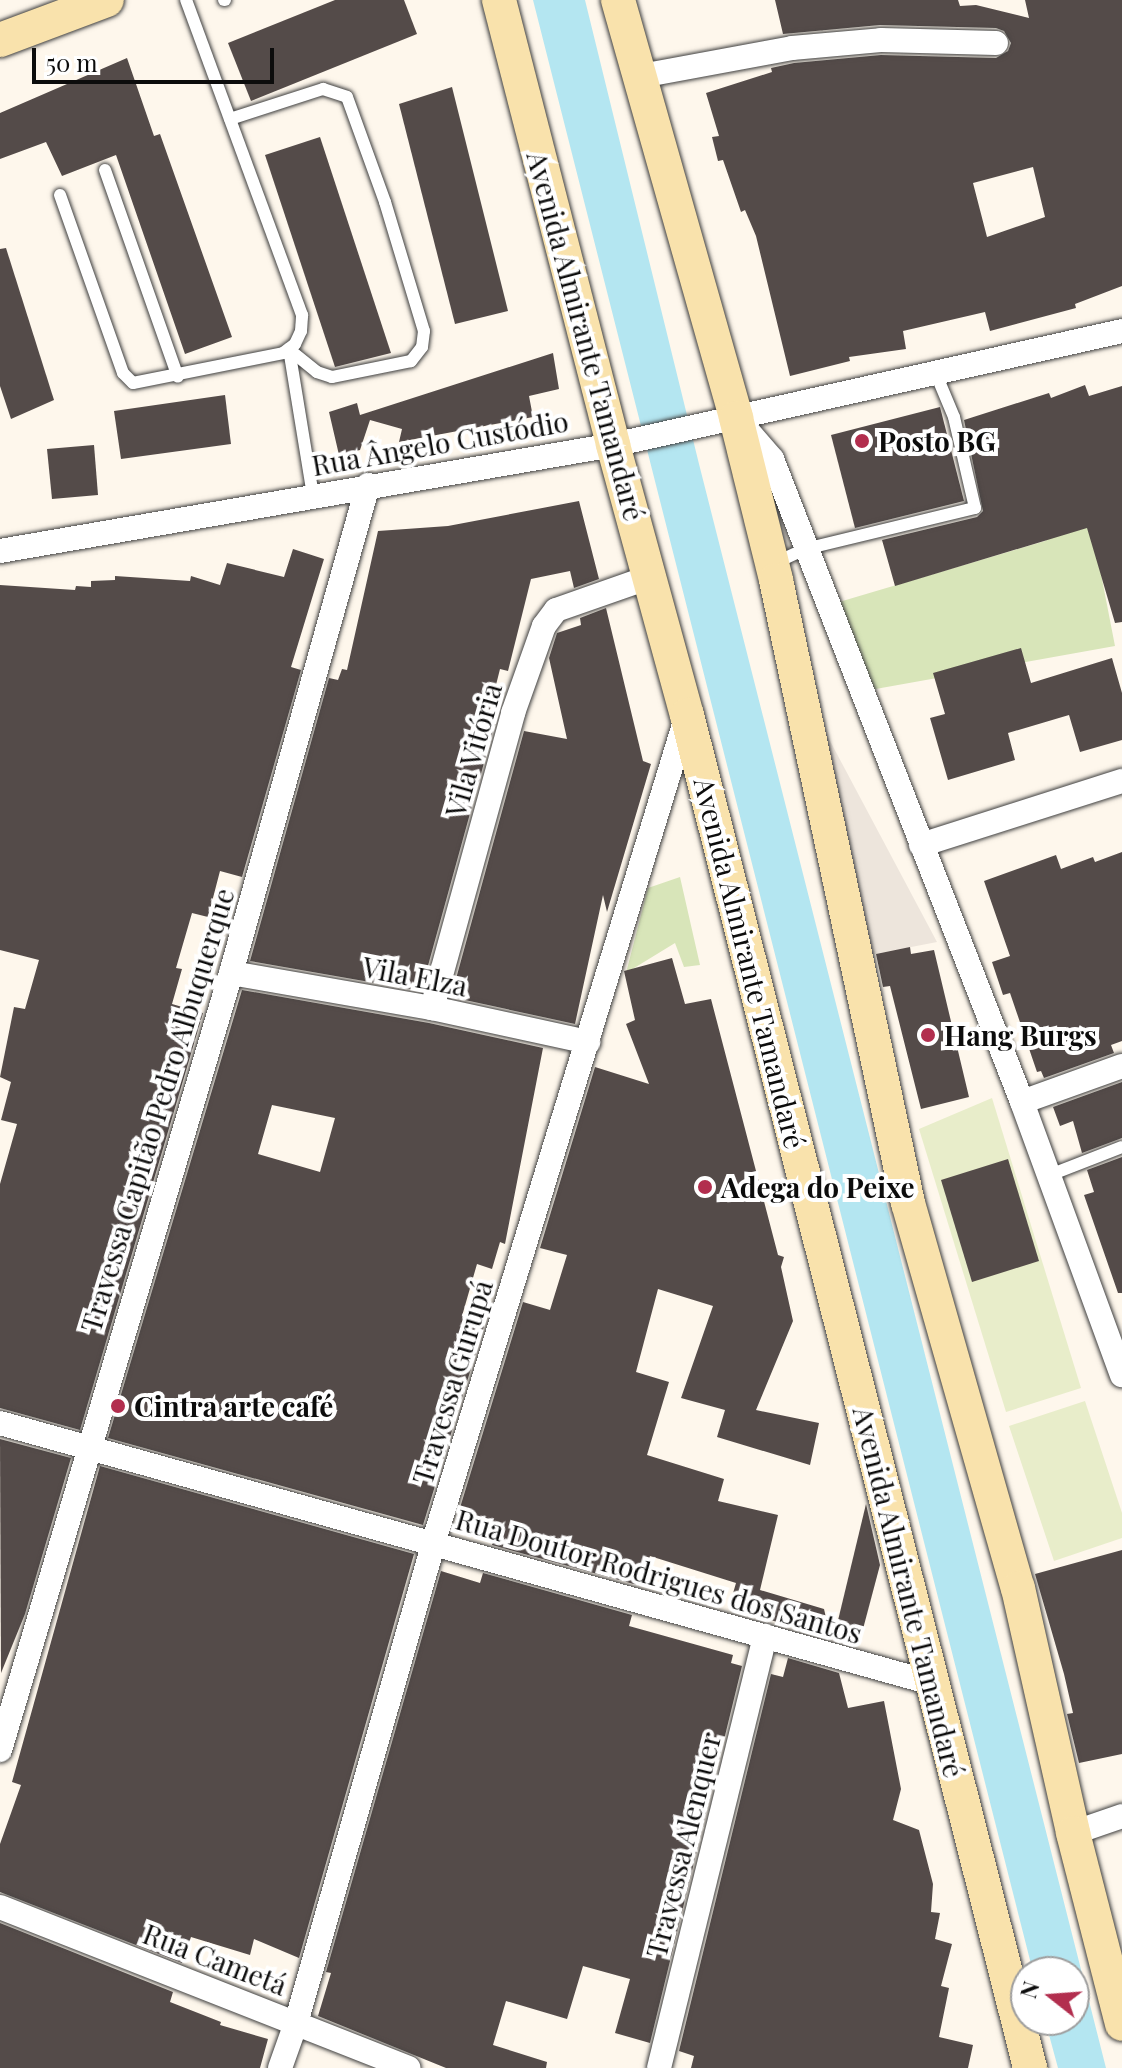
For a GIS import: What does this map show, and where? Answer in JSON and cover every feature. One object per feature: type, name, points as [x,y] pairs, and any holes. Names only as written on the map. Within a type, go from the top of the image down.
[{"type":"main road","points":[[0,40],[107,0]]},
{"type":"main road","name":"Avenida Almirante Tamandaré","points":[[499,0],[624,442],[650,577],[1030,2068]]},
{"type":"main road","points":[[618,0],[736,418],[772,565],[908,1203],[1018,1588],[1073,1833],[1122,2024]]},
{"type":"street","points":[[641,76],[822,45],[881,40],[996,43]]},
{"type":"street","name":"Rua Ângelo Custódio","points":[[1,547],[624,442],[1122,331]]},
{"type":"street","points":[[736,418],[772,459],[1118,1345],[1122,1375]]},
{"type":"street","name":"Travessa Capitão Pedro Albuquerque","points":[[0,1750],[231,973],[368,485]]},
{"type":"street","name":"Vila Vitória","points":[[432,1008],[513,713],[544,626],[556,610],[650,577]]},
{"type":"street","name":"Travessa Gurupá","points":[[280,2068],[296,2023],[433,1544],[687,715]]},
{"type":"street","points":[[921,845],[1122,781]]},
{"type":"street","name":"Vila Elza","points":[[231,973],[432,1008],[588,1042]]},
{"type":"street","points":[[1022,1102],[1122,1066]]},
{"type":"street","name":"Rua Doutor Rodrigues dos Santos","points":[[0,1423],[932,1683]]},
{"type":"street","name":"Travessa Alenquer","points":[[659,2068],[765,1636]]},
{"type":"street","points":[[1073,1833],[1122,1816]]},
{"type":"street","name":"Rua Cametá","points":[[0,1907],[408,2068]]},
{"type":"lane","points":[[60,195],[126,377],[138,385],[289,349],[301,331],[302,315],[186,0]]},
{"type":"lane","points":[[230,119],[323,89],[347,97],[385,202],[424,331],[422,347],[411,361],[332,377],[317,372],[289,349]]},
{"type":"lane","points":[[105,170],[178,377]]},
{"type":"lane","points":[[289,349],[313,495]]},
{"type":"lane","points":[[772,565],[805,549],[975,508],[954,417],[936,374]]},
{"type":"lane","points":[[1050,1175],[1122,1147]]},
{"type":"green space","points":[[1088,507],[1115,646],[870,690],[829,605],[1045,541]]},
{"type":"green space","points":[[680,877],[700,965],[684,967],[675,943],[626,973],[648,888]]},
{"type":"green space","points":[[992,1098],[1081,1388],[1006,1412],[919,1129]]},
{"type":"green space","points":[[1085,1401],[1122,1513],[1122,1538],[1054,1561],[1009,1426]]},
{"type":"shaded area","points":[[821,724],[937,942],[870,955]]},
{"type":"water","points":[[533,0],[585,0],[699,464],[1078,1956],[1029,1956]]},
{"type":"water","points":[[1090,2005],[1106,2068],[1058,2068],[1049,2036],[1090,2036]]},
{"type":"building","points":[[335,0],[404,0],[417,34],[251,101],[228,43]]},
{"type":"building","points":[[775,0],[958,0],[960,6],[976,5],[1029,18],[1025,0],[1122,0],[1122,286],[1075,304],[1076,308],[990,331],[985,312],[903,331],[906,349],[849,357],[850,361],[790,376],[756,236],[745,210],[741,212],[723,160],[718,161],[712,137],[719,136],[706,93],[772,72],[771,68],[794,63],[881,55],[996,58],[1008,51],[1011,43],[1004,31],[996,28],[880,25],[783,34]],"holes":[[[1033,167],[1045,217],[987,237],[973,183]]]},
{"type":"building","points":[[127,58],[154,136],[160,134],[232,337],[185,354],[116,155],[62,176],[46,142],[0,159],[0,113]]},
{"type":"building","points":[[452,87],[508,311],[455,324],[399,104]]},
{"type":"building","points":[[320,137],[391,353],[335,367],[265,155]]},
{"type":"building","points":[[6,248],[54,400],[11,419],[0,386],[0,249]]},
{"type":"building","points":[[553,353],[559,389],[529,396],[533,417],[399,442],[402,429],[370,420],[360,450],[339,455],[329,412],[357,403],[360,415]]},
{"type":"building","points":[[1085,385],[1089,396],[1122,386],[1122,622],[1115,623],[1087,528],[895,586],[882,540],[977,517],[983,511],[964,420],[1049,393],[1051,398]]},
{"type":"building","points":[[225,395],[231,444],[121,459],[114,411]]},
{"type":"building","points":[[940,407],[964,501],[855,528],[831,435]]},
{"type":"building","points":[[94,445],[98,495],[52,499],[47,449]]},
{"type":"building","points":[[579,501],[599,579],[574,588],[570,571],[531,579],[508,671],[500,669],[487,721],[495,723],[421,991],[250,961],[329,678],[338,680],[342,669],[347,670],[378,531],[448,526]]},
{"type":"building","points":[[293,549],[324,559],[291,667],[301,670],[242,877],[220,871],[208,917],[192,913],[176,968],[182,969],[172,1004],[203,1013],[80,1430],[0,1408],[0,1184],[17,1124],[1,1120],[11,1082],[0,1077],[14,1007],[25,1009],[39,960],[0,950],[0,585],[75,590],[76,586],[91,587],[91,581],[115,580],[115,576],[190,581],[191,576],[220,585],[227,563],[284,577]]},
{"type":"building","points":[[606,608],[643,761],[651,764],[607,912],[603,895],[575,1024],[451,997],[524,731],[567,739],[549,658],[557,633],[581,625],[580,618]]},
{"type":"building","points":[[1021,648],[1031,683],[1112,658],[1122,693],[1122,740],[1080,752],[1069,715],[1008,733],[1015,760],[948,780],[930,718],[945,714],[933,673]]},
{"type":"building","points":[[1122,852],[1122,1041],[1111,1045],[1114,1053],[1044,1078],[1041,1071],[1037,1072],[1010,993],[1003,995],[992,962],[1010,956],[984,881],[1056,855],[1061,869],[1093,857],[1095,862]]},
{"type":"building","name":"Hang Burgs","points":[[910,947],[911,954],[934,950],[969,1097],[921,1109],[890,986],[883,987],[876,954]]},
{"type":"building","points":[[672,958],[685,1004],[711,999],[778,1255],[784,1257],[781,1267],[793,1321],[756,1410],[819,1423],[810,1465],[717,1437],[725,1410],[681,1398],[713,1306],[658,1289],[636,1372],[669,1382],[647,1455],[724,1479],[718,1501],[778,1515],[760,1590],[824,1609],[831,1639],[729,1607],[736,1583],[650,1556],[641,1586],[492,1545],[494,1536],[455,1524],[523,1302],[550,1310],[567,1255],[540,1248],[595,1067],[649,1084],[626,1024],[635,1020],[624,971]]},
{"type":"building","points":[[242,990],[429,1023],[543,1048],[505,1244],[500,1242],[492,1269],[477,1264],[462,1316],[485,1323],[423,1525],[108,1438]],"holes":[[[272,1105],[335,1118],[320,1172],[258,1154]]]},
{"type":"building","points":[[1122,1082],[1122,1138],[1082,1153],[1073,1121],[1060,1126],[1053,1107]]},
{"type":"building","points":[[1122,1157],[1122,1293],[1118,1293],[1084,1195],[1094,1192],[1087,1170]]},
{"type":"building","points":[[1008,1159],[1039,1261],[972,1282],[941,1180]]},
{"type":"building","points":[[0,1439],[71,1458],[25,1614],[1,1673]]},
{"type":"building","points":[[100,1466],[414,1554],[299,1958],[254,1939],[250,1955],[191,1937],[182,1963],[0,1892],[0,1844],[21,1785],[12,1782]]},
{"type":"building","points":[[866,1504],[880,1565],[859,1644],[834,1637]]},
{"type":"building","points":[[1122,1550],[1122,1754],[1079,1763],[1067,1714],[1073,1713],[1064,1674],[1035,1574]]},
{"type":"building","points":[[441,1571],[480,1583],[483,1573],[632,1615],[629,1626],[733,1655],[731,1663],[742,1666],[650,2043],[615,2033],[630,1979],[583,1966],[567,2019],[506,2001],[493,2045],[547,2062],[546,2068],[446,2068],[318,2016],[331,1973],[326,1972]]},
{"type":"building","points":[[788,1658],[839,1673],[848,1708],[884,1701],[901,1789],[893,1820],[919,1830],[933,1884],[931,1912],[940,1913],[935,1939],[952,1944],[941,1986],[949,1988],[939,2037],[973,2045],[968,2068],[691,2068],[694,2056],[679,2051],[771,1674],[783,1677]]},
{"type":"building","points":[[0,1923],[173,1992],[170,2002],[221,2022],[220,2025],[268,2039],[260,2068],[0,2068]]},
{"type":"place","name":"Posto BG","points":[[862,441]]},
{"type":"place","name":"Hang Burgs","points":[[928,1035]]},
{"type":"place","name":"Adega do Peixe","points":[[705,1187]]},
{"type":"place","name":"Cintra arte café","points":[[118,1406]]}]
